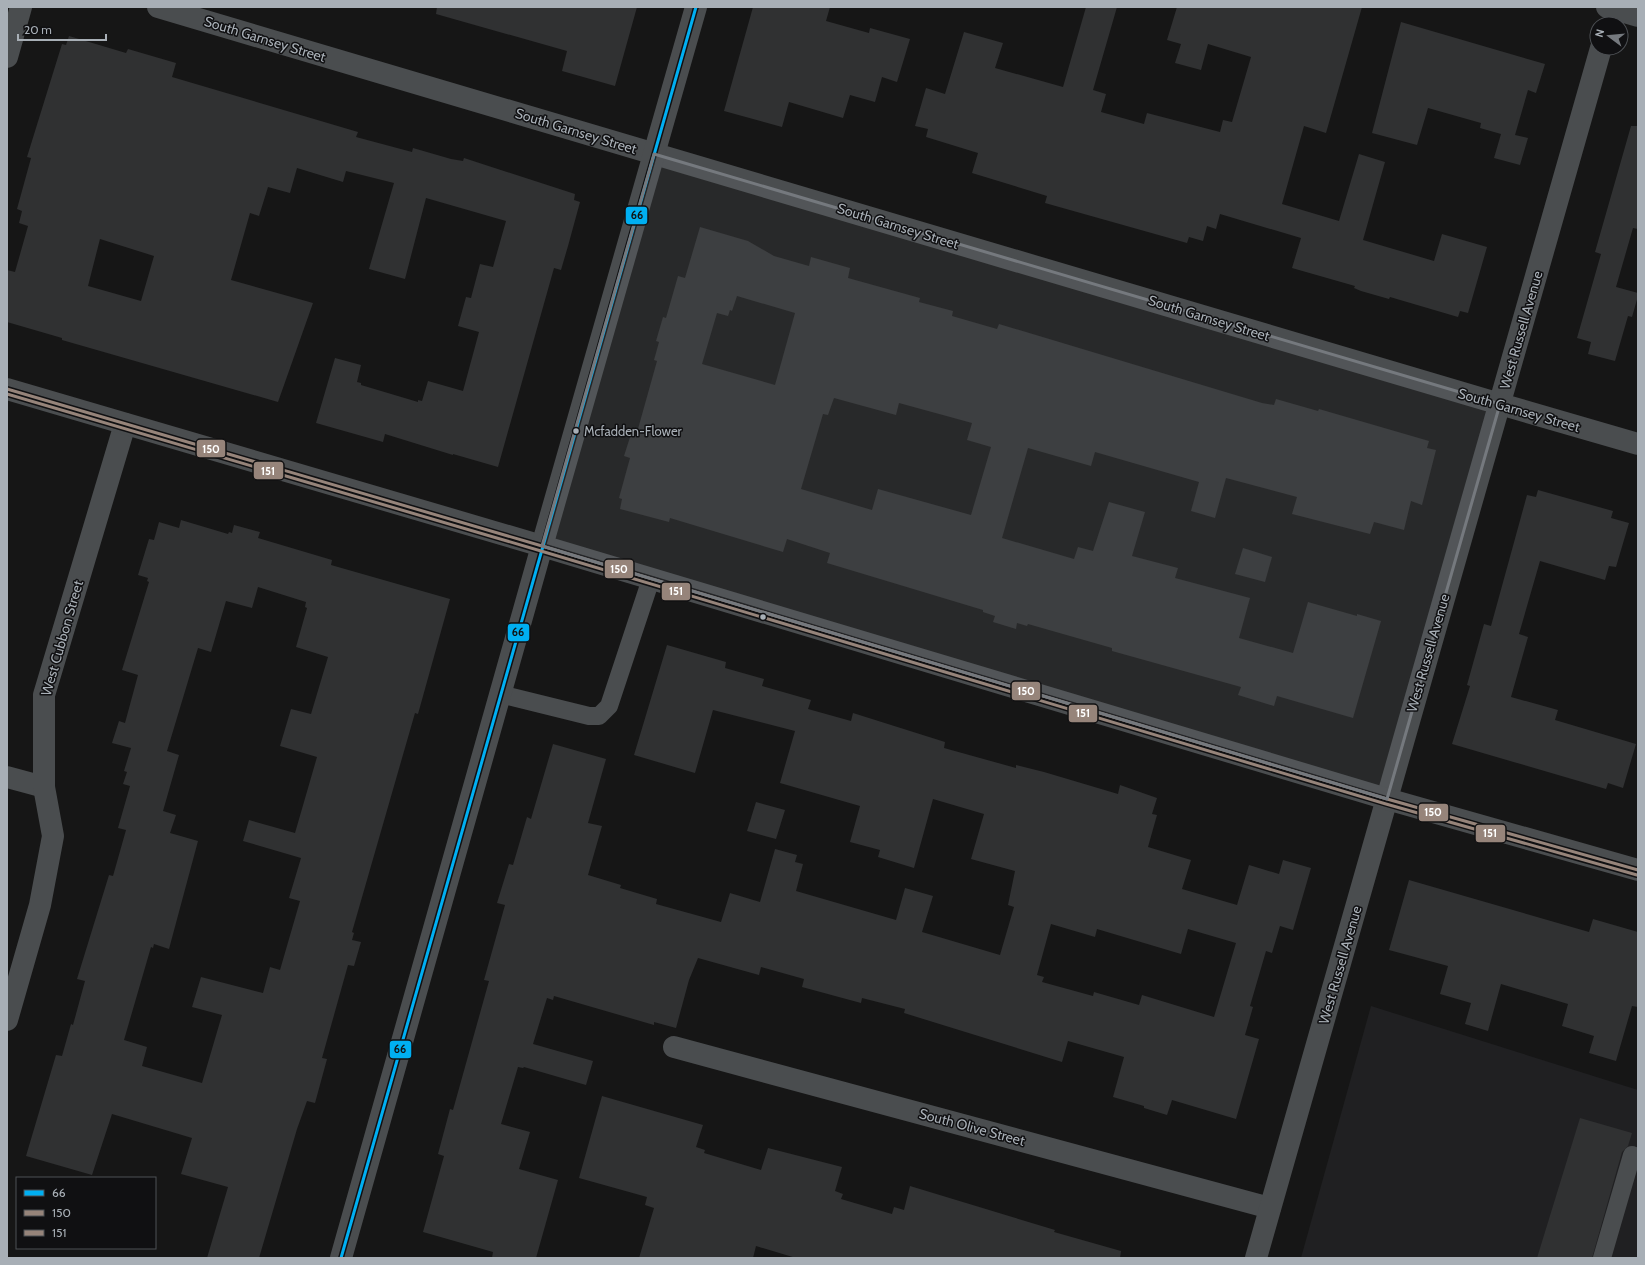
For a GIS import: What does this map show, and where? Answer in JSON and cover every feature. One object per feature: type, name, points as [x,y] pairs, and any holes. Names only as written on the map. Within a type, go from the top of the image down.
[{"type":"street","points":[[7,57],[21,7]]},
{"type":"street","name":"South Garnsey Street","points":[[158,7],[1638,444]]},
{"type":"street","points":[[341,1258],[696,7]]},
{"type":"street","points":[[1610,12],[1638,16]]},
{"type":"street","name":"West Russell Avenue","points":[[1256,1258],[1599,56]]},
{"type":"street","points":[[7,389],[542,546],[1387,799],[1638,870]]},
{"type":"street","name":"West Cubbon Street","points":[[7,1020],[40,905],[53,836],[44,787],[44,694],[125,424]]},
{"type":"street","points":[[7,777],[44,787]]},
{"type":"street","name":"South Olive Street","points":[[674,1047],[1270,1208]]},
{"type":"lane","points":[[500,694],[589,716],[599,716],[609,706],[651,579]]},
{"type":"lane","points":[[1602,1258],[1632,1155],[1638,1157]]},
{"type":"highlighted area","points":[[654,154],[1500,404],[1387,799],[542,546]]},
{"type":"shaded area","points":[[1371,1006],[1638,1090],[1638,1258],[1301,1258]]},
{"type":"building","points":[[437,7],[637,7],[615,86],[562,71],[567,51],[436,14]]},
{"type":"building","points":[[753,7],[830,7],[826,21],[869,33],[870,28],[910,39],[897,82],[882,77],[875,102],[850,95],[843,118],[789,102],[782,127],[724,111]]},
{"type":"building","points":[[1086,7],[1117,7],[1093,90],[1106,94],[1101,112],[1144,124],[1147,113],[1220,132],[1223,120],[1232,122],[1251,57],[1208,44],[1201,70],[1175,63],[1181,44],[1167,40],[1177,7],[1362,7],[1326,133],[1304,126],[1282,204],[1339,221],[1359,154],[1385,162],[1363,240],[1434,261],[1442,234],[1487,247],[1468,313],[1460,311],[1458,317],[1390,297],[1389,299],[1361,291],[1354,288],[1355,286],[1292,268],[1301,238],[1220,214],[1216,229],[1207,226],[1203,241],[1189,237],[1187,243],[1045,203],[1047,196],[972,173],[978,153],[926,137],[928,129],[915,126],[926,88],[945,94],[964,32],[1003,43],[995,68],[1063,87]]},
{"type":"building","points":[[1401,22],[1545,64],[1536,93],[1528,90],[1515,135],[1528,138],[1520,165],[1494,158],[1501,134],[1480,128],[1481,123],[1428,108],[1417,145],[1372,133]]},
{"type":"building","points":[[69,36],[126,53],[128,49],[176,63],[172,77],[358,132],[356,137],[412,152],[413,148],[451,159],[463,161],[464,158],[575,194],[574,200],[580,202],[568,246],[561,270],[554,268],[498,467],[385,434],[383,442],[316,423],[335,358],[361,365],[357,382],[361,383],[361,385],[418,402],[418,400],[422,401],[428,381],[463,391],[479,332],[458,326],[466,297],[471,298],[480,264],[493,267],[506,221],[426,198],[405,279],[369,269],[394,183],[346,171],[343,182],[297,168],[290,193],[268,187],[259,216],[250,213],[231,280],[313,303],[278,402],[62,340],[62,338],[7,322],[7,270],[15,272],[28,226],[19,223],[22,211],[17,209],[31,158],[27,157],[62,44],[66,45]],"holes":[[[100,239],[154,256],[141,301],[88,286]]]},
{"type":"building","points":[[1631,126],[1638,126],[1638,229],[1633,228],[1616,287],[1638,293],[1638,296],[1632,317],[1628,316],[1615,361],[1588,354],[1591,342],[1577,338],[1601,254],[1595,252]]},
{"type":"building","points":[[700,227],[748,241],[774,256],[809,266],[811,257],[850,268],[848,278],[920,298],[919,302],[953,311],[952,316],[997,329],[999,324],[1262,403],[1274,405],[1276,399],[1318,411],[1319,409],[1429,441],[1427,448],[1436,450],[1422,505],[1411,501],[1404,530],[1374,522],[1370,534],[1292,514],[1297,497],[1226,478],[1215,518],[1191,511],[1199,482],[1095,452],[1091,466],[1028,448],[1002,538],[1074,559],[1078,547],[1093,551],[1109,502],[1145,512],[1132,556],[1178,568],[1175,578],[1250,598],[1239,638],[1293,653],[1308,602],[1357,616],[1357,614],[1381,621],[1353,718],[1277,696],[1274,706],[1238,695],[1241,687],[1112,651],[1112,648],[1028,624],[1027,626],[1017,623],[1016,629],[993,622],[995,616],[983,612],[983,610],[827,563],[830,553],[787,539],[783,552],[670,518],[669,522],[620,509],[622,499],[619,498],[630,458],[624,456],[631,434],[636,436],[657,361],[654,360],[659,342],[656,341],[663,317],[666,318],[678,276],[685,278]],"holes":[[[737,296],[795,313],[775,385],[702,364],[717,313],[728,316],[730,310],[732,311]],[[834,398],[896,415],[899,403],[972,423],[967,440],[991,447],[971,515],[878,489],[872,510],[801,489],[823,414],[828,415]]]},
{"type":"building","points":[[1538,490],[1613,511],[1611,518],[1629,523],[1616,567],[1609,566],[1605,580],[1540,561],[1519,634],[1528,637],[1511,697],[1558,710],[1555,720],[1636,744],[1623,788],[1608,783],[1606,789],[1452,744],[1470,686],[1467,685],[1484,624],[1491,626],[1527,495],[1536,497]]},
{"type":"building","points":[[181,520],[228,534],[229,532],[232,533],[234,525],[260,532],[258,538],[332,560],[331,565],[450,599],[418,714],[415,713],[352,932],[354,933],[352,940],[361,942],[354,966],[348,965],[322,1058],[327,1059],[315,1103],[307,1101],[297,1129],[259,1258],[207,1258],[228,1187],[181,1174],[192,1138],[112,1114],[92,1175],[26,1156],[56,1055],[62,1056],[71,1024],[73,1025],[85,981],[77,979],[109,875],[113,876],[126,830],[118,828],[130,786],[123,784],[127,772],[124,771],[131,748],[112,743],[119,721],[125,723],[138,675],[122,670],[149,582],[147,581],[148,578],[138,575],[149,539],[154,540],[159,522],[179,528]],"holes":[[[258,587],[306,602],[305,607],[307,608],[296,647],[328,657],[311,714],[291,709],[280,746],[317,757],[295,833],[249,820],[243,841],[301,858],[289,898],[300,901],[280,970],[270,967],[263,993],[201,977],[192,1007],[222,1015],[202,1083],[142,1066],[147,1047],[124,1040],[151,947],[153,948],[154,944],[169,949],[198,841],[170,833],[176,815],[163,811],[179,755],[167,751],[198,648],[211,652],[226,601],[252,608]]]},
{"type":"building","points":[[1243,548],[1272,557],[1265,582],[1235,574]]},
{"type":"building","points":[[667,645],[726,662],[725,668],[764,679],[762,686],[811,700],[808,709],[851,721],[853,713],[945,742],[944,748],[1016,768],[1016,765],[1044,772],[1118,794],[1120,785],[1157,798],[1152,814],[1157,815],[1148,847],[1191,860],[1182,889],[1237,905],[1249,865],[1279,874],[1283,860],[1311,868],[1293,930],[1280,926],[1272,953],[1266,951],[1250,1006],[1253,1007],[1245,1035],[1259,1039],[1236,1119],[1172,1100],[1167,1115],[1144,1108],[1144,1106],[1113,1097],[1124,1057],[1068,1041],[1062,1062],[904,1013],[905,1009],[862,998],[861,1003],[802,987],[804,979],[761,967],[759,975],[698,958],[689,980],[676,1028],[654,1022],[654,1025],[554,996],[553,1000],[547,998],[533,1044],[593,1061],[586,1085],[524,1067],[518,1067],[501,1124],[530,1132],[519,1169],[558,1180],[536,1258],[492,1258],[493,1252],[423,1232],[444,1156],[438,1154],[450,1109],[453,1110],[489,981],[484,980],[505,905],[497,903],[509,864],[513,865],[527,817],[531,819],[553,744],[606,759],[588,823],[602,826],[588,875],[621,885],[620,888],[657,899],[656,904],[721,922],[730,893],[760,902],[775,849],[797,855],[795,862],[803,864],[796,891],[896,920],[905,888],[933,896],[922,932],[1000,955],[1014,907],[1008,905],[1015,871],[971,859],[984,814],[933,799],[914,868],[878,857],[880,850],[850,842],[860,806],[780,783],[795,731],[713,710],[695,773],[634,755]],"holes":[[[1051,924],[1095,937],[1097,929],[1181,954],[1188,929],[1236,943],[1214,1017],[1142,995],[1139,1005],[1094,992],[1093,996],[1042,982],[1044,977],[1037,975]]]},
{"type":"building","points":[[756,802],[785,810],[776,839],[747,831]]},
{"type":"building","points":[[1409,880],[1589,932],[1593,919],[1638,932],[1638,1007],[1632,1006],[1616,1061],[1589,1053],[1594,1036],[1562,1026],[1568,1004],[1501,984],[1488,1031],[1465,1024],[1471,1003],[1440,994],[1448,966],[1389,950]]},
{"type":"building","points":[[602,1096],[703,1125],[696,1147],[705,1150],[704,1153],[761,1170],[768,1148],[842,1167],[835,1191],[843,1194],[841,1199],[892,1214],[894,1207],[904,1210],[910,1186],[1055,1230],[1054,1232],[1121,1251],[1120,1258],[796,1258],[756,1246],[753,1258],[639,1258],[654,1208],[645,1205],[647,1197],[579,1178]]},
{"type":"building","points":[[1580,1118],[1632,1133],[1628,1146],[1622,1152],[1592,1258],[1537,1258]]},
{"type":"transit line","name":"66","points":[[341,1258],[696,7]]},
{"type":"transit line","name":"150","points":[[7,389],[542,546],[1387,799],[1638,870]]},
{"type":"transit line","name":"151","points":[[7,394],[541,551],[1386,804],[1637,875]]},
{"type":"place","name":"Mcfadden-Flower","points":[[576,431]]}]
